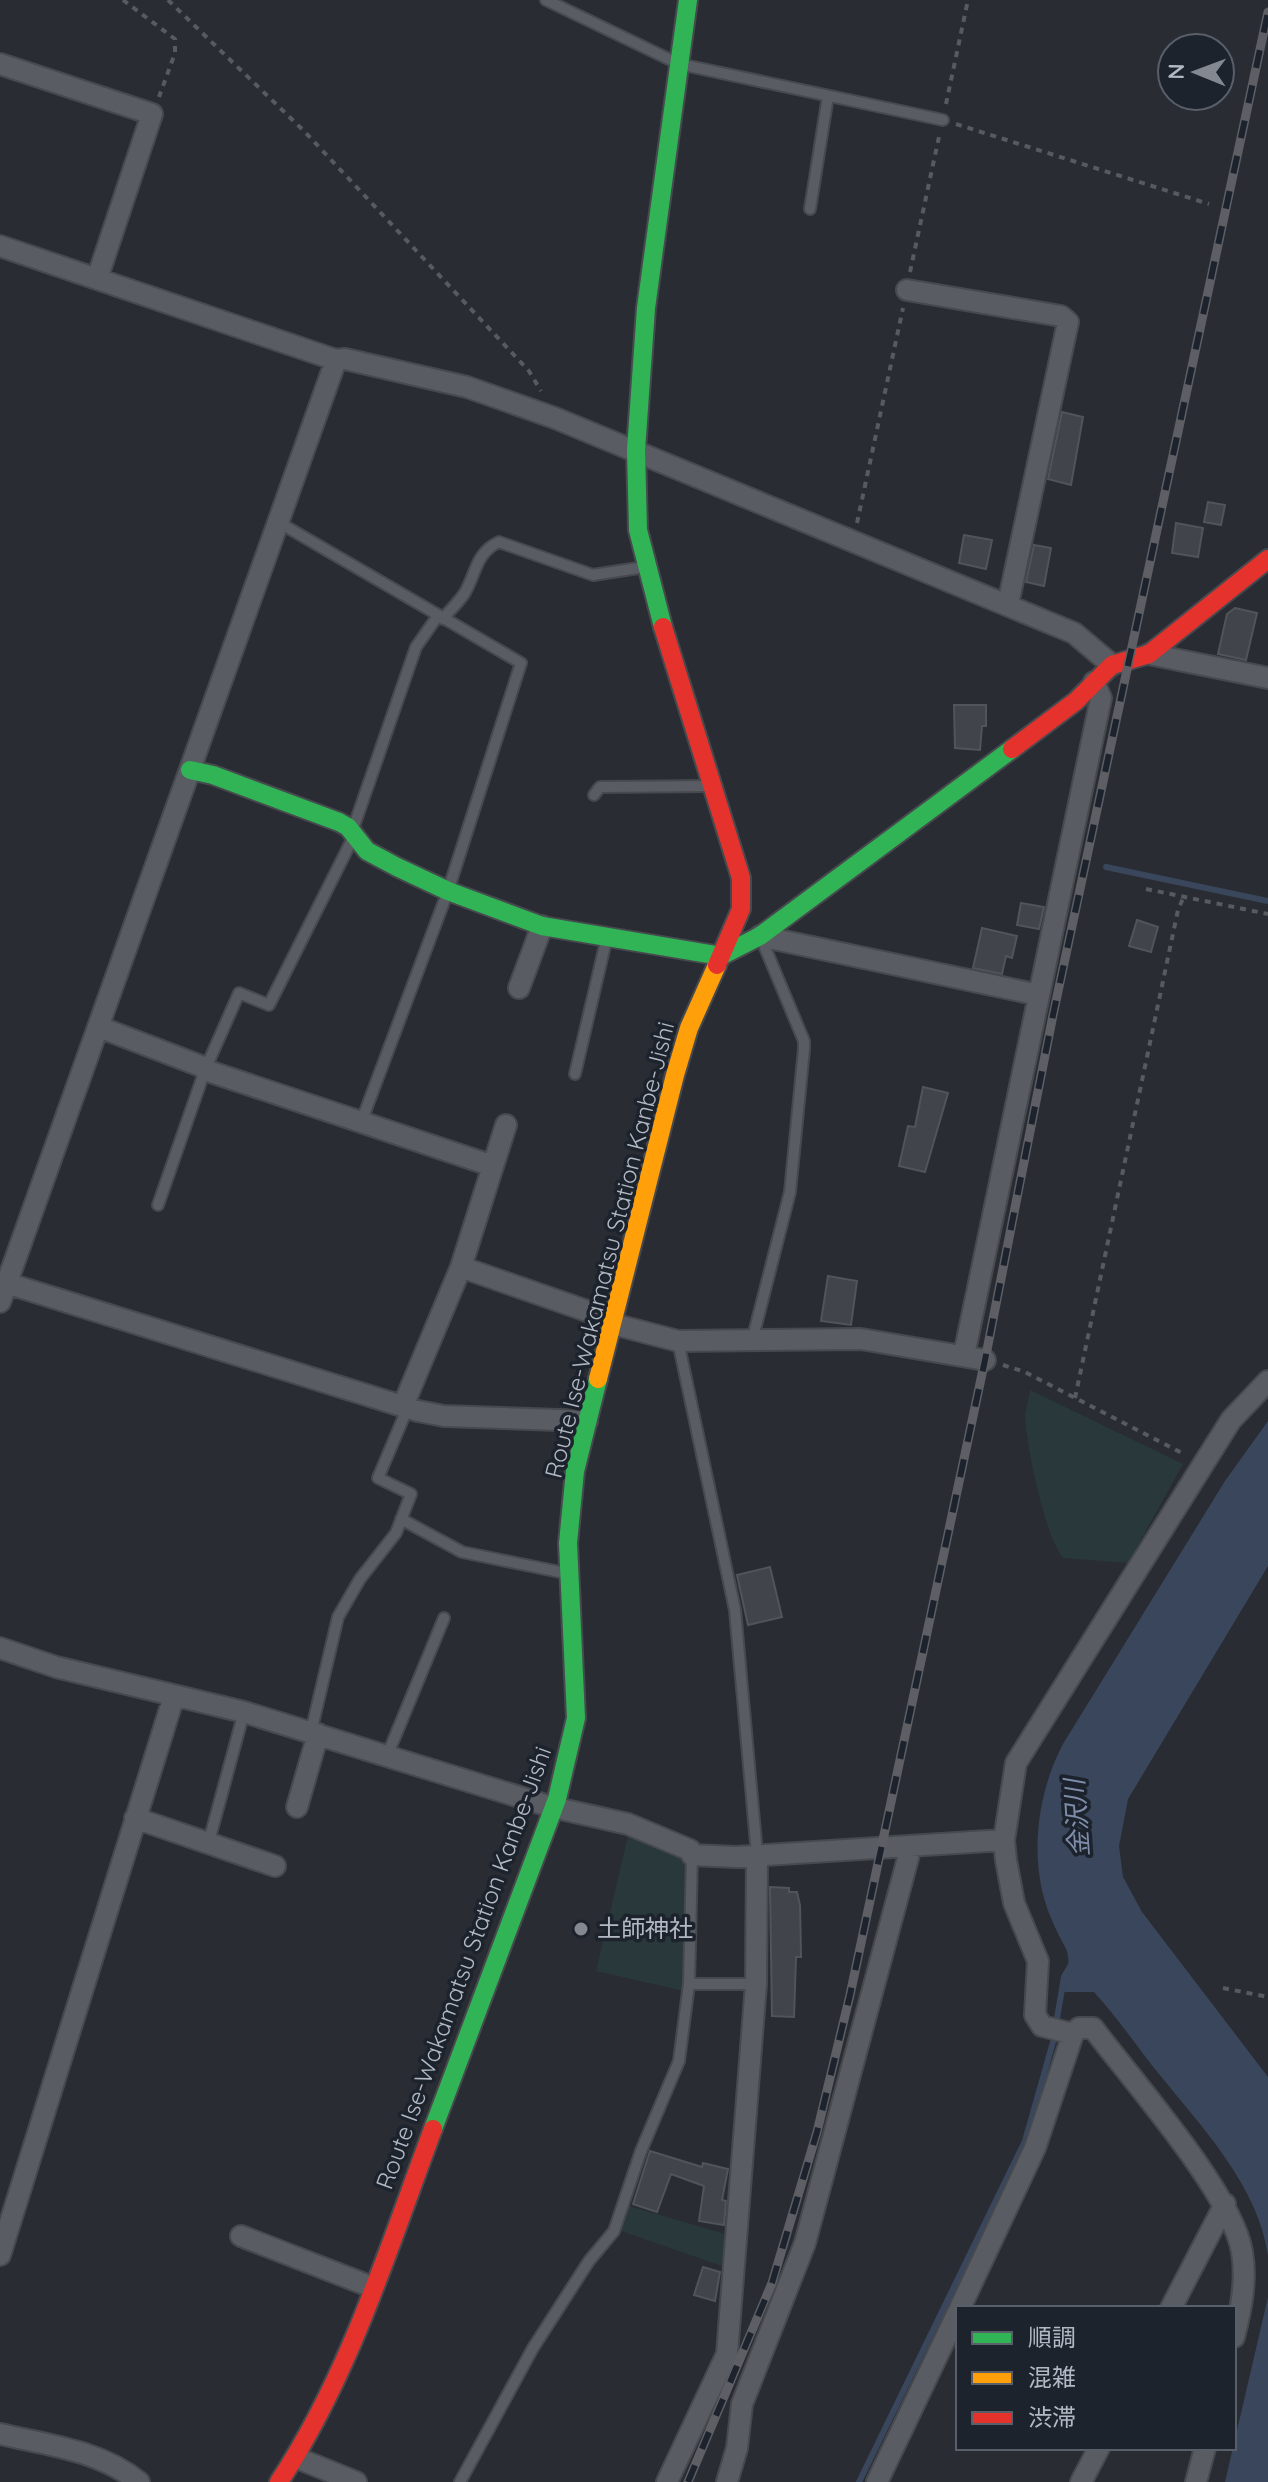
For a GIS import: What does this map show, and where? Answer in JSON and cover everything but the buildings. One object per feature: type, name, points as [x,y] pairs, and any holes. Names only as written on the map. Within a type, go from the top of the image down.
[{"type":"main road","name":"Route Ise-Wakamatsu Station Kanbe-Jishi","points":[[279,2482],[297,2458],[342,2370],[552,1807],[574,1739],[576,1718],[569,1514],[587,1421],[689,1028],[741,909],[741,878],[645,567],[638,530],[636,450],[646,308],[688,0]]},
{"type":"main road","points":[[190,770],[255,790],[339,822],[367,851],[448,891],[542,926],[721,956],[760,936],[1007,754],[1076,701],[1112,665],[1149,654],[1268,559]]},
{"type":"street","points":[[0,64],[152,114],[97,279]]},
{"type":"street","points":[[0,246],[336,360],[345,359],[467,387],[555,418],[1074,633],[1112,665]]},
{"type":"street","points":[[907,290],[1061,316],[1068,322],[1008,604]]},
{"type":"street","points":[[336,360],[3,1292],[444,1416],[587,1421]]},
{"type":"street","points":[[1149,654],[1268,678]]},
{"type":"street","points":[[964,1355],[1101,698],[1094,682]]},
{"type":"street","points":[[519,988],[542,926]]},
{"type":"street","points":[[760,936],[1039,995]]},
{"type":"street","points":[[99,1027],[205,1069],[493,1166]]},
{"type":"street","points":[[406,1406],[461,1267],[506,1125]]},
{"type":"street","points":[[461,1267],[613,1322],[678,1341],[861,1339],[985,1360]]},
{"type":"street","points":[[1236,2329],[1243,2299],[1243,2253],[1225,2204],[1093,2028],[1062,2031],[1035,2015],[1038,1961],[1014,1903],[1004,1840],[1016,1763],[1231,1420],[1268,1381]]},
{"type":"street","points":[[0,1648],[56,1667],[244,1712],[386,1759],[552,1807],[628,1824],[690,1850],[692,1855],[911,1847],[1004,1840]]},
{"type":"street","points":[[0,2255],[174,1696]]},
{"type":"street","points":[[297,1807],[314,1733]]},
{"type":"street","points":[[135,1818],[275,1866]]},
{"type":"street","points":[[727,2482],[737,2448],[742,2404],[805,2243],[911,1847]]},
{"type":"street","points":[[667,2482],[727,2354],[756,1984],[757,1854]]},
{"type":"street","points":[[961,2306],[1035,2148],[1056,2095],[1062,2031]]},
{"type":"street","points":[[1172,2306],[1225,2204]]},
{"type":"street","points":[[241,2236],[372,2287]]},
{"type":"street","points":[[877,2482],[956,2316]]},
{"type":"street","points":[[0,2434],[92,2455],[121,2468],[139,2482]]},
{"type":"street","points":[[1081,2482],[1098,2450]]},
{"type":"street","points":[[1196,2482],[1204,2450]]},
{"type":"street","points":[[297,2458],[356,2482]]},
{"type":"lane","points":[[546,0],[679,64],[943,120]]},
{"type":"lane","points":[[810,209],[828,96]]},
{"type":"lane","points":[[278,522],[521,663],[448,891],[362,1120]]},
{"type":"lane","points":[[158,1205],[205,1069],[239,993],[269,1005],[359,822],[416,647],[465,593],[476,563],[489,547],[499,542],[593,575],[645,567]]},
{"type":"lane","points":[[594,795],[600,787],[714,786]]},
{"type":"lane","points":[[752,1341],[790,1192],[804,1049],[770,953],[760,936]]},
{"type":"lane","points":[[575,1074],[607,939]]},
{"type":"lane","points":[[678,1341],[735,1610],[757,1854]]},
{"type":"lane","points":[[314,1733],[338,1617],[360,1579],[396,1533],[411,1494],[378,1478],[406,1406]]},
{"type":"lane","points":[[401,1519],[462,1552],[569,1573]]},
{"type":"lane","points":[[386,1759],[444,1618]]},
{"type":"lane","points":[[209,1841],[244,1712]]},
{"type":"lane","points":[[460,2482],[533,2348],[589,2261],[614,2231],[637,2162],[679,2061],[689,1984],[692,1855]]},
{"type":"lane","points":[[689,1984],[756,1984]]},
{"type":"path","points":[[123,0],[175,39],[175,53],[152,114]]},
{"type":"path","points":[[168,0],[304,131],[519,360],[555,418]]},
{"type":"path","points":[[943,120],[1209,204]]},
{"type":"path","points":[[1146,889],[1268,914]]},
{"type":"path","points":[[1075,1398],[1178,910],[1184,896]]},
{"type":"path","points":[[985,1360],[1025,1372],[1204,1464]]},
{"type":"path","points":[[1223,1988],[1268,1997]]},
{"type":"shaded area","points":[[1030,1390],[1183,1464],[1128,1563],[1064,1558],[1057,1549],[1044,1513],[1029,1446],[1025,1415]]},
{"type":"shaded area","points":[[629,1832],[686,1857],[684,1991],[596,1971]]},
{"type":"shaded area","points":[[629,2206],[725,2234],[722,2266],[621,2231]]},
{"type":"water","name":"金沢川","points":[[1268,1421],[1268,1566],[1128,1799],[1119,1846],[1123,1877],[1142,1912],[1268,2077],[1268,2256],[1253,2206],[1210,2136],[1094,1992],[1064,1992],[1068,1958],[1044,1897],[1039,1875],[1038,1830],[1046,1785],[1063,1744],[1225,1481]]},
{"type":"water","points":[[1268,2297],[1268,2482],[1225,2482],[1232,2450],[1236,2450],[1236,2435]]},
{"type":"waterway","points":[[1106,867],[1268,901]]},
{"type":"waterway","points":[[859,2482],[1025,2141],[1053,2042],[1064,1977],[1072,1963]]},
{"type":"railway","points":[[688,2482],[772,2283],[817,2132],[850,1995],[985,1360],[1053,1015],[1268,12]]},
{"type":"traffic: fast","points":[[663,627],[638,530],[636,450],[646,308],[688,0]]},
{"type":"traffic: fast","points":[[190,770],[213,775],[339,822],[348,827],[367,851],[397,867],[448,891],[542,926],[721,956],[760,936],[1012,749]]},
{"type":"traffic: fast","points":[[433,2129],[557,1799],[576,1718],[568,1543],[575,1471],[598,1379]]},
{"type":"traffic: slow","points":[[598,1379],[675,1075],[689,1028],[717,965]]},
{"type":"traffic: jam","points":[[1012,749],[1076,701],[1112,665],[1149,654],[1268,559]]},
{"type":"traffic: jam","points":[[663,627],[741,878],[741,909],[717,965]]},
{"type":"traffic: jam","points":[[279,2482],[327,2398],[347,2354],[433,2129]]},
{"type":"place","name":"土師神社","points":[[581,1929]]}]
